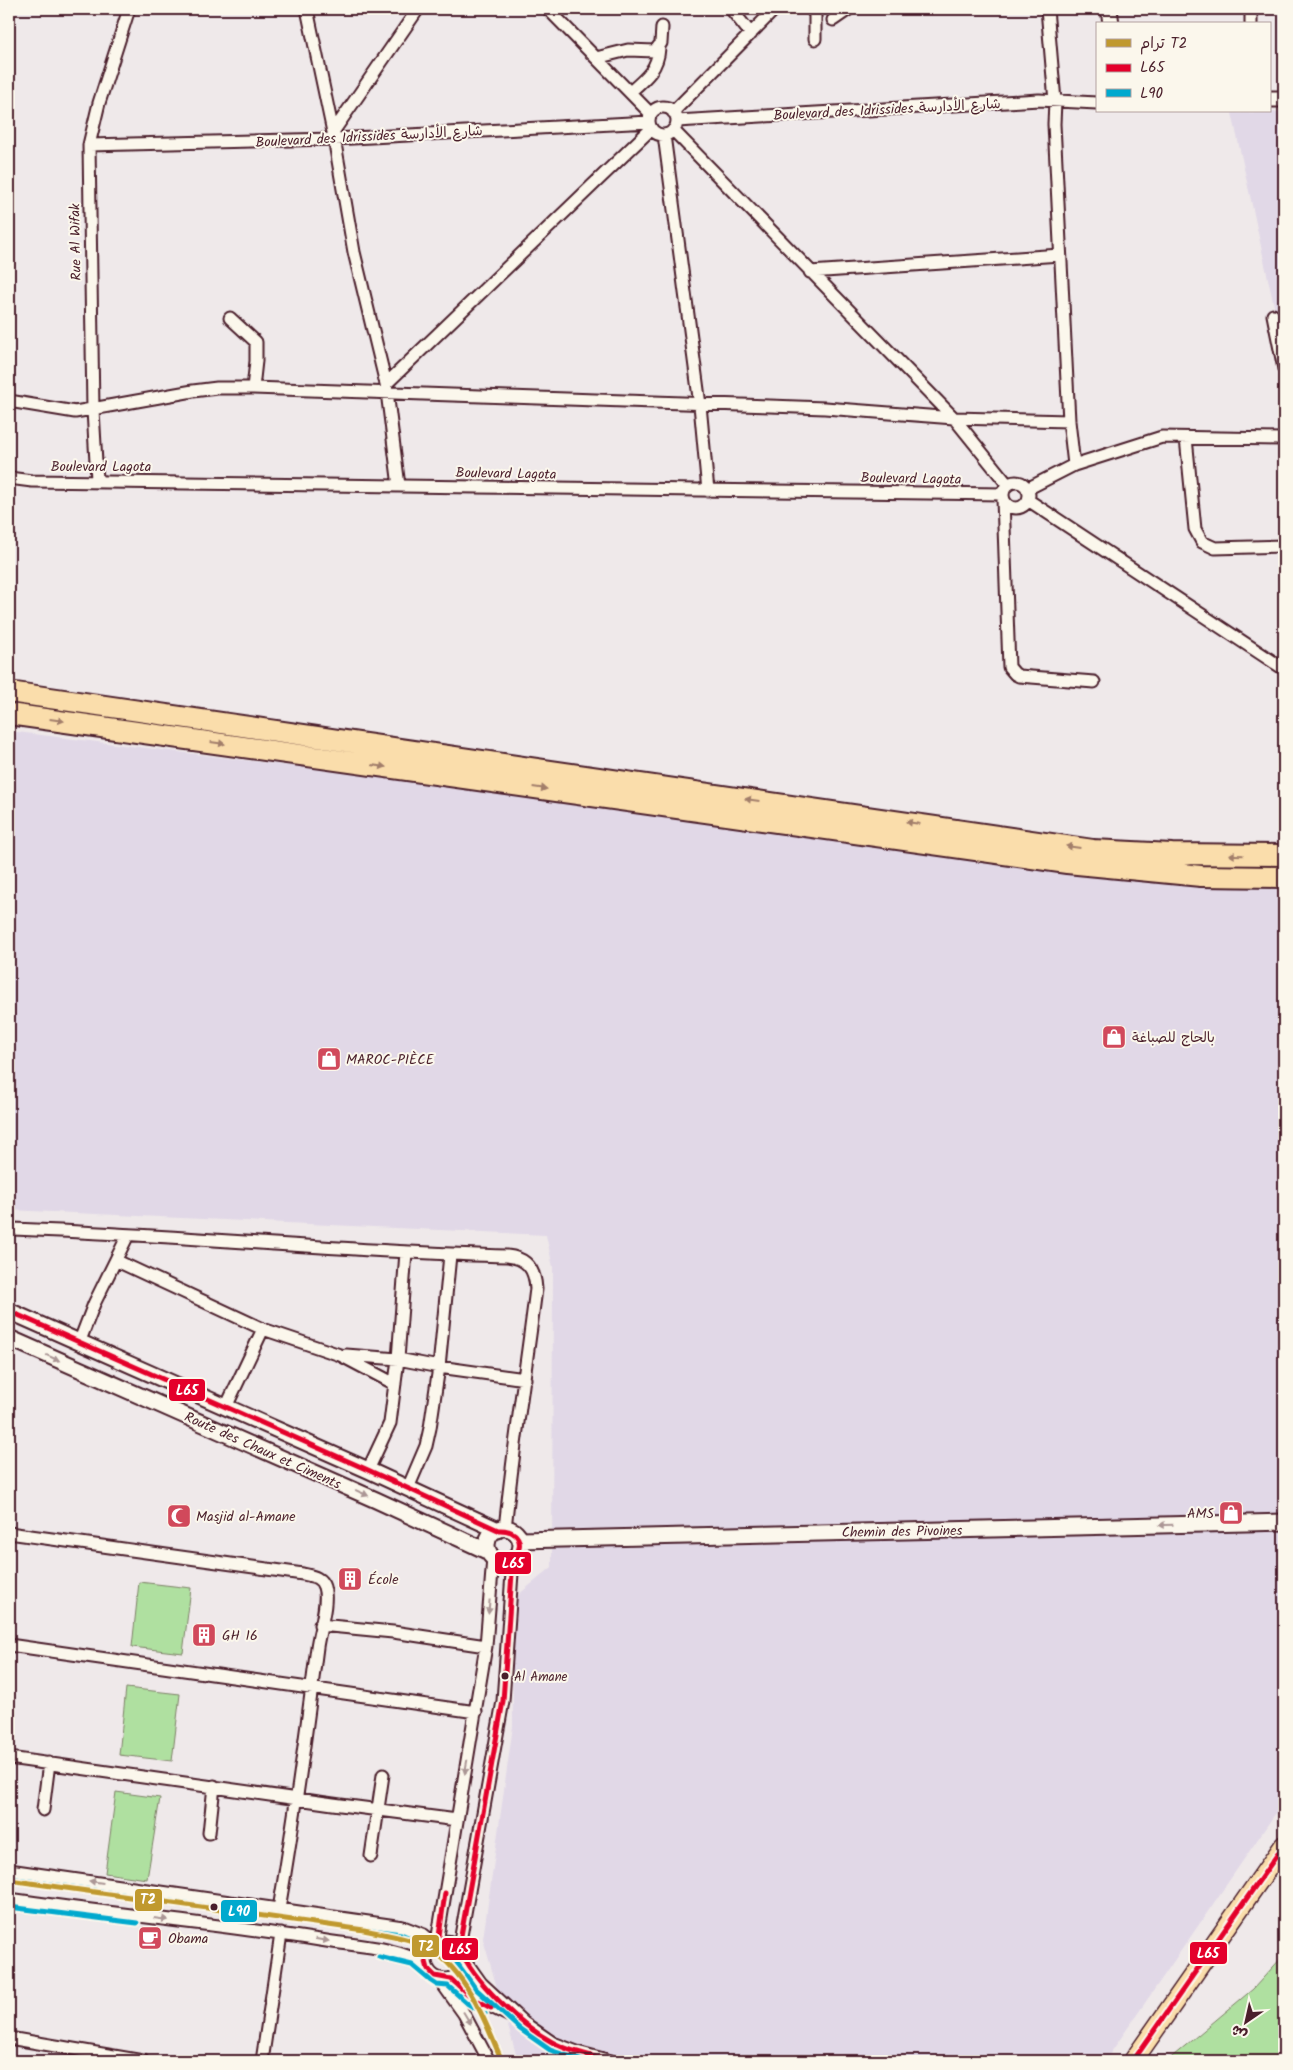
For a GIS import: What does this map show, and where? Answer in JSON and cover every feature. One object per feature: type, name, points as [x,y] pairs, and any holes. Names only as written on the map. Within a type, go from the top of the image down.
[{"type":"highway","points":[[9,692],[1093,850],[1172,854],[1284,856]]},
{"type":"highway","points":[[9,714],[1067,863],[1201,876],[1284,877]]},
{"type":"main road","points":[[1133,2061],[1284,1846]]},
{"type":"street","name":"Rue Al Wifak","points":[[97,480],[93,410],[89,146],[99,103],[129,9]]},
{"type":"street","points":[[307,9],[354,252],[386,389],[399,486]]},
{"type":"street","points":[[333,136],[418,9]]},
{"type":"street","points":[[548,9],[630,92],[659,135],[672,125],[775,9]]},
{"type":"street","points":[[731,9],[751,34]]},
{"type":"street","points":[[811,9],[815,14],[815,39]]},
{"type":"street","points":[[833,20],[849,9]]},
{"type":"street","points":[[1047,9],[1055,101],[1060,255],[1069,420],[1074,465]]},
{"type":"street","points":[[1108,9],[1111,22]]},
{"type":"street","points":[[1250,9],[1251,22]]},
{"type":"street","points":[[596,58],[628,50],[655,51],[662,43],[662,26]]},
{"type":"street","points":[[630,92],[653,70],[659,58],[659,48]]},
{"type":"street","points":[[1270,99],[1284,98]]},
{"type":"street","name":"Boulevard des Idrissides شارع الأدارسة","points":[[89,146],[650,121],[659,107],[664,107],[672,125],[1039,100],[1096,103]]},
{"type":"street","points":[[386,389],[650,121]]},
{"type":"street","points":[[672,125],[810,272],[954,418],[1005,493],[1008,506],[1016,509],[1023,507],[1028,500],[1027,488],[1016,482],[1005,493],[1008,662],[1011,671],[1019,676],[1094,682]]},
{"type":"street","points":[[672,125],[708,491]]},
{"type":"street","points":[[810,272],[1060,255]]},
{"type":"street","points":[[1273,315],[1284,369]]},
{"type":"street","points":[[230,318],[256,342],[253,388]]},
{"type":"street","points":[[9,401],[75,412],[217,388],[386,389],[700,405],[825,408],[954,418],[1069,420]]},
{"type":"street","points":[[1027,488],[1074,465],[1162,437],[1284,439]]},
{"type":"street","points":[[1186,438],[1194,529],[1202,542],[1215,548],[1284,546]]},
{"type":"street","name":"Boulevard Lagota","points":[[9,478],[32,481],[97,480],[708,491],[1005,493]]},
{"type":"street","points":[[1028,500],[1284,669]]},
{"type":"street","points":[[9,1229],[450,1255],[512,1256],[523,1260],[533,1271],[536,1289],[525,1379],[502,1529],[490,1537],[487,1548],[491,1555],[503,1562],[513,1559],[520,1551],[520,1540],[514,1532],[502,1529]]},
{"type":"street","points":[[79,1343],[94,1304],[117,1261],[128,1235]]},
{"type":"street","points":[[368,1470],[389,1428],[398,1359],[406,1252]]},
{"type":"street","points":[[408,1488],[426,1446],[430,1428],[439,1368],[450,1255]]},
{"type":"street","points":[[117,1261],[263,1329],[340,1355],[395,1384]]},
{"type":"street","name":"Route des Chaux et Ciments","points":[[9,1311],[502,1529]]},
{"type":"street","points":[[226,1407],[263,1329]]},
{"type":"street","name":"Route des Chaux et Ciments","points":[[9,1338],[376,1500],[491,1555]]},
{"type":"street","points":[[340,1355],[398,1359],[439,1368],[525,1379]]},
{"type":"street","name":"Chemin des Pivoines","points":[[520,1540],[1284,1522]]},
{"type":"street","points":[[9,1534],[310,1575],[321,1580],[326,1593],[320,1625],[298,1799],[279,1909]]},
{"type":"street","points":[[426,1965],[427,1953],[436,1943],[476,1712],[486,1646],[491,1555]]},
{"type":"street","points":[[513,1559],[502,1701],[459,1947],[464,1959],[481,1983],[524,2023],[553,2043],[611,2061]]},
{"type":"street","points":[[320,1625],[393,1632],[486,1646]]},
{"type":"street","points":[[9,1645],[312,1690],[476,1712]]},
{"type":"street","points":[[9,1758],[457,1820]]},
{"type":"street","points":[[43,1810],[49,1763]]},
{"type":"street","points":[[371,1856],[383,1775]]},
{"type":"street","points":[[209,1833],[214,1786]]},
{"type":"street","points":[[9,1870],[404,1927],[424,1935],[436,1943],[449,1941],[459,1947]]},
{"type":"street","points":[[9,1899],[281,1934],[390,1951],[415,1958],[426,1965],[429,1971],[445,1979],[471,1997],[524,2023]]},
{"type":"street","points":[[262,2061],[281,1934]]},
{"type":"street","points":[[445,1979],[462,1970],[464,1959]]},
{"type":"street","points":[[445,1979],[489,2061]]},
{"type":"street","points":[[9,2038],[143,2061]]},
{"type":"shaded area","points":[[1284,112],[1284,352],[1232,113]]},
{"type":"shaded area","points":[[9,731],[1284,889],[1284,1801],[1105,2061],[518,2061],[483,1939],[513,1726],[512,1600],[552,1567],[553,1267],[546,1235],[9,1210]]},
{"type":"green space","points":[[139,1582],[191,1588],[183,1653],[132,1647]]},
{"type":"green space","points":[[126,1688],[180,1694],[172,1761],[119,1755]]},
{"type":"green space","points":[[116,1792],[160,1798],[147,1879],[105,1873]]},
{"type":"green space","points":[[1284,1955],[1284,2061],[1167,2061],[1253,1989]]},
{"type":"tram line","name":"T2","points":[[9,1880],[364,1930],[417,1942],[431,1949],[455,1971],[474,1999],[502,2061]]},
{"type":"transit line","name":"L65","points":[[9,1311],[368,1470],[498,1530],[511,1532],[518,1538],[519,1548],[513,1559],[503,1701],[459,1947],[486,1988],[512,2013],[539,2034],[566,2048],[611,2061]]},
{"type":"transit line","name":"L65","points":[[1133,2061],[1284,1845]]},
{"type":"transit line","name":"L90","points":[[9,1878],[401,1934],[420,1942],[433,1951],[448,1949],[453,1952],[457,1963],[475,1988],[520,2029],[550,2050],[583,2061]]},
{"type":"transit line","name":"L65","points":[[445,1893],[439,1936],[428,1950],[425,1958],[428,1969],[435,1976],[451,1979],[471,1997],[491,2008]]},
{"type":"transit line","name":"L90","points":[[9,1907],[137,1923]]},
{"type":"transit line","name":"L90","points":[[379,1957],[412,1965],[431,1981],[437,1985],[448,1986],[467,2003],[485,2014]]},
{"type":"place","name":"بالحاج للصباغة","points":[[1114,1037]]},
{"type":"place","name":"MAROC-PIÈCE","points":[[329,1059]]},
{"type":"place","name":"AMS","points":[[1231,1513]]},
{"type":"place","name":"Masjid al-Amane","points":[[179,1516]]},
{"type":"place","name":"École","points":[[350,1579]]},
{"type":"place","name":"GH 16","points":[[204,1635]]},
{"type":"place","name":"Al Amane","points":[[505,1676]]},
{"type":"place","name":"Obama","points":[[150,1938]]}]
